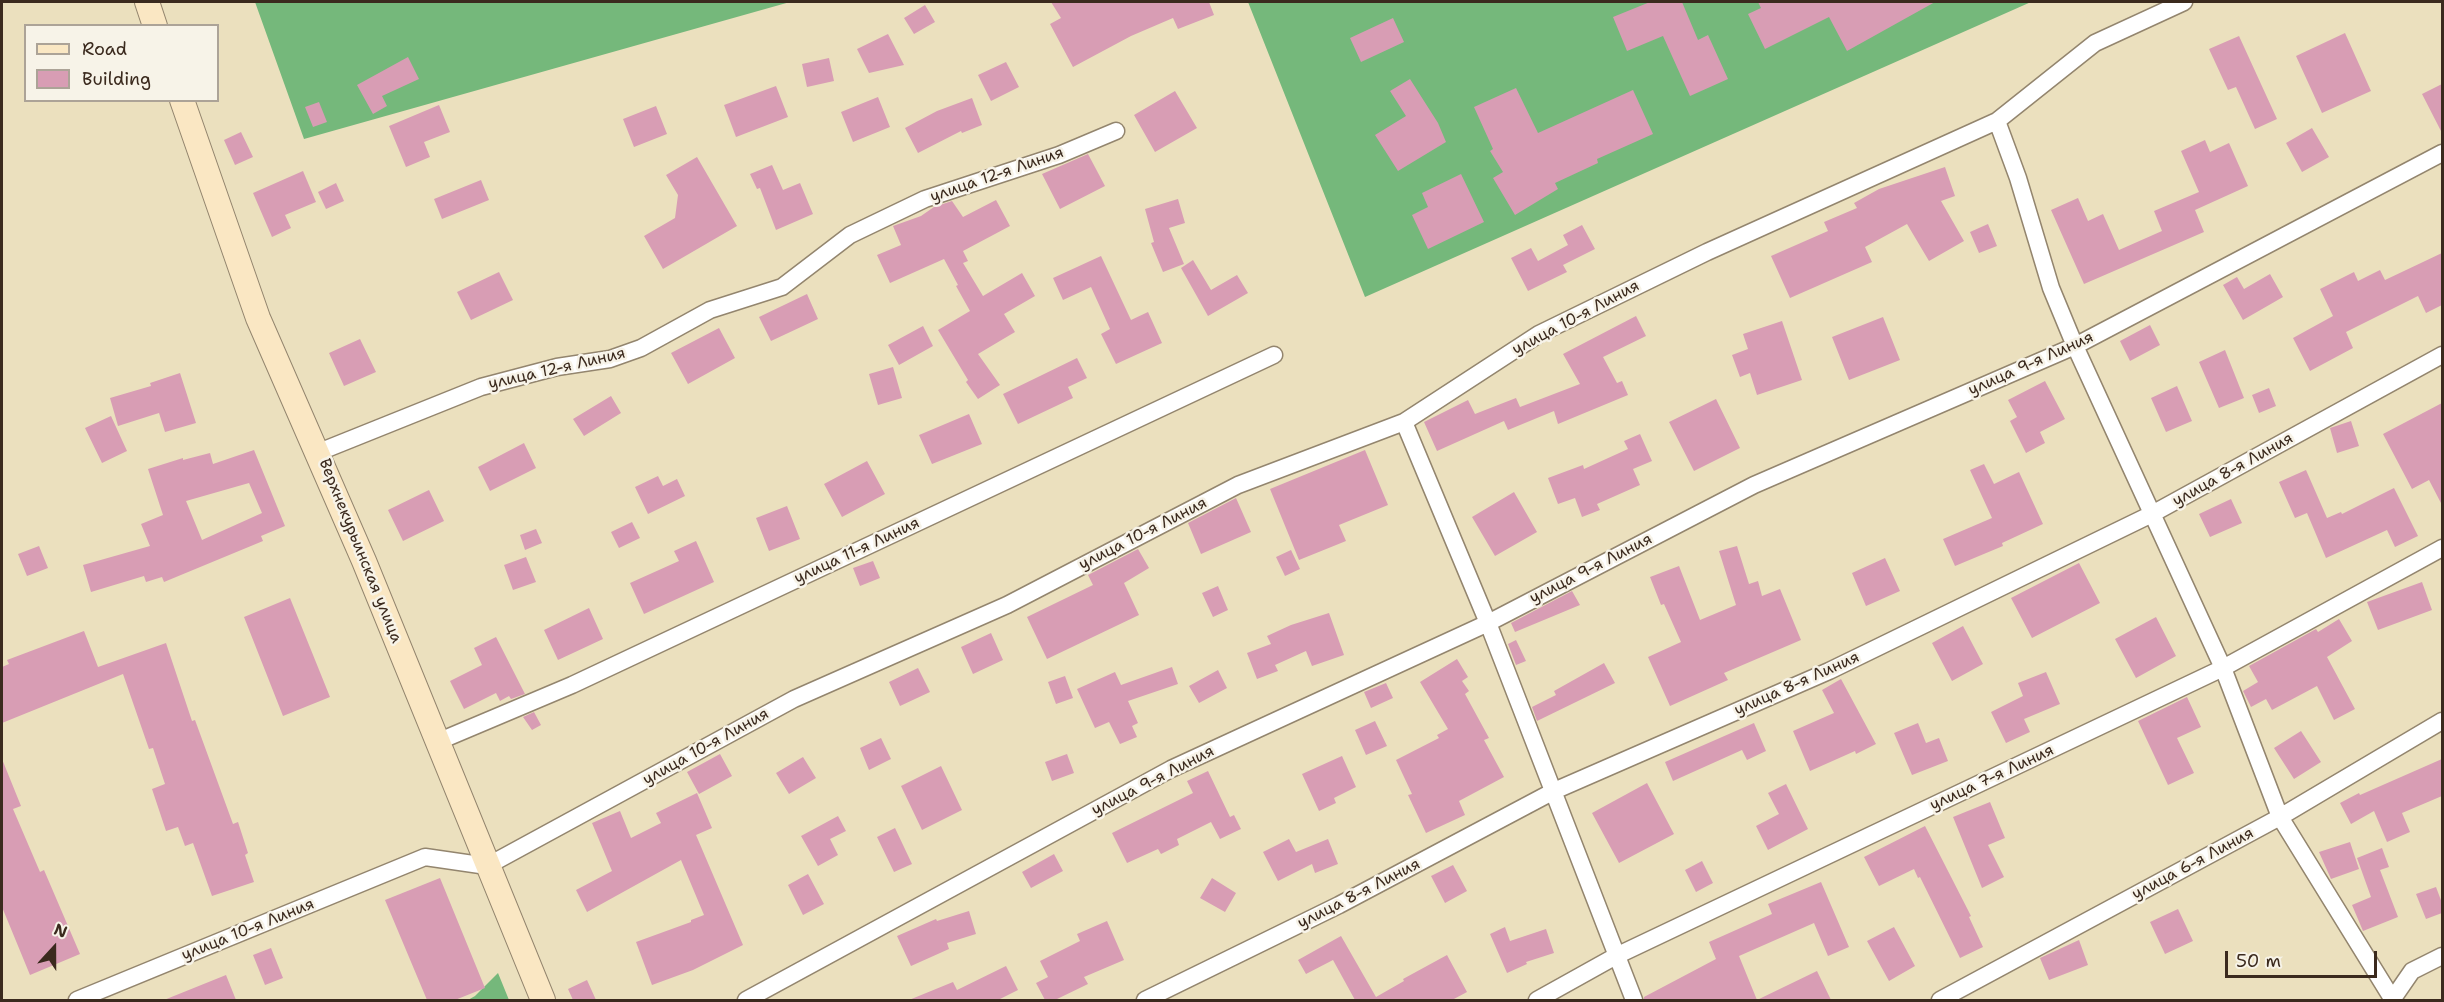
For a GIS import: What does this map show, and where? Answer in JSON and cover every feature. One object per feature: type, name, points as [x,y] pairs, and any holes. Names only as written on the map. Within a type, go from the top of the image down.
[{"type":"street","points":[[147,2],[154,24]]},
{"type":"street","name":"улица 10-я Линия","points":[[77,1000],[424,857],[487,866],[794,699],[1007,605],[1238,485],[1404,422],[1539,334],[1707,252],[1997,121],[2095,43],[2184,2]]},
{"type":"street","name":"Верхнекурьинская улица","points":[[183,102],[258,318],[319,452],[543,1000]]},
{"type":"street","points":[[1997,121],[2018,178],[2051,288],[2075,346],[2223,668],[2280,817],[2393,1000],[2412,970],[2442,956]]},
{"type":"street","name":"улица 12-я Линия","points":[[319,452],[481,387],[557,367],[610,359],[641,348],[710,310],[782,288],[850,236],[925,199],[1059,155],[1116,131]]},
{"type":"street","name":"улица 9-я Линия","points":[[746,1000],[1171,770],[1488,622],[1754,485],[2075,346],[2442,153]]},
{"type":"street","name":"улица 11-я Линия","points":[[437,742],[572,685],[1274,355]]},
{"type":"street","name":"улица 8-я Линия","points":[[1144,1000],[1339,906],[1554,791],[1829,671],[2152,514],[2442,355]]},
{"type":"street","points":[[1404,422],[1488,622],[1634,1000]]},
{"type":"street","name":"улица 7-я Линия","points":[[1537,1000],[1616,956],[2223,668],[2442,548]]},
{"type":"street","name":"улица 6-я Линия","points":[[1940,1000],[2280,817],[2442,721]]},
{"type":"green space","points":[[255,2],[790,2],[304,139]]},
{"type":"green space","points":[[1248,2],[2031,2],[1365,297]]},
{"type":"green space","points":[[498,973],[509,1000],[468,1000],[475,996]]},
{"type":"building","points":[[1051,2],[1209,2],[1214,15],[1178,29],[1173,18],[1131,36],[1073,67],[1050,24],[1061,18]]},
{"type":"building","points":[[1650,2],[1682,2],[1698,40],[1708,35],[1728,79],[1690,96],[1663,36],[1627,51],[1613,17]]},
{"type":"building","points":[[1758,2],[1935,2],[1847,51],[1829,17],[1765,49],[1748,14],[1761,8]]},
{"type":"building","points":[[925,5],[935,22],[914,34],[904,18]]},
{"type":"building","points":[[1393,18],[1404,42],[1361,62],[1350,38]]},
{"type":"building","points":[[2345,33],[2371,91],[2322,113],[2296,56]]},
{"type":"building","points":[[888,34],[904,65],[869,73],[857,49]]},
{"type":"building","points":[[2239,36],[2277,119],[2255,129],[2236,87],[2228,90],[2209,49]]},
{"type":"building","points":[[408,57],[419,79],[382,96],[387,106],[373,114],[357,85]]},
{"type":"building","points":[[829,58],[834,81],[807,87],[802,64]]},
{"type":"building","points":[[1006,62],[1019,87],[991,101],[978,75]]},
{"type":"building","points":[[1410,79],[1438,123],[1446,142],[1398,171],[1375,135],[1406,116],[1390,91]]},
{"type":"building","points":[[2442,84],[2442,133],[2422,94]]},
{"type":"building","points":[[776,86],[788,117],[736,137],[724,105]]},
{"type":"building","points":[[1516,88],[1538,133],[1633,90],[1653,134],[1597,159],[1598,163],[1555,183],[1558,189],[1515,215],[1493,178],[1503,172],[1490,151],[1493,149],[1474,107]]},
{"type":"building","points":[[1175,91],[1197,128],[1155,152],[1134,115]]},
{"type":"building","points":[[878,97],[890,127],[853,142],[841,112]]},
{"type":"building","points":[[972,98],[982,125],[962,133],[961,131],[918,153],[905,128],[937,111]]},
{"type":"building","points":[[319,102],[327,122],[313,127],[305,107]]},
{"type":"building","points":[[439,105],[450,132],[424,142],[430,157],[406,167],[389,126]]},
{"type":"building","points":[[656,106],[667,134],[634,147],[623,119]]},
{"type":"building","points":[[2312,128],[2329,157],[2302,172],[2286,143]]},
{"type":"building","points":[[241,132],[253,157],[235,165],[224,140]]},
{"type":"building","points":[[2205,140],[2210,152],[2229,143],[2248,186],[2195,210],[2204,232],[2084,284],[2051,210],[2078,198],[2088,221],[2103,214],[2119,250],[2162,231],[2154,211],[2199,192],[2181,151]]},
{"type":"building","points":[[1088,154],[1105,186],[1060,209],[1042,174]]},
{"type":"building","points":[[697,157],[737,226],[663,269],[644,236],[675,218],[678,195],[666,175]]},
{"type":"building","points":[[772,165],[783,190],[800,183],[813,214],[776,230],[760,188],[757,189],[750,174]]},
{"type":"building","points":[[1945,167],[1955,196],[1941,201],[1964,241],[1929,261],[1907,224],[1865,247],[1872,262],[1790,298],[1771,256],[1828,231],[1824,222],[1857,208],[1854,203],[1879,189]]},
{"type":"building","points":[[303,171],[316,202],[285,215],[291,228],[272,237],[253,193]]},
{"type":"building","points":[[1461,174],[1484,222],[1428,249],[1412,215],[1428,207],[1422,193]]},
{"type":"building","points":[[481,180],[489,200],[442,219],[434,199]]},
{"type":"building","points":[[336,183],[344,201],[326,209],[318,192]]},
{"type":"building","points":[[1178,199],[1185,223],[1169,228],[1184,264],[1163,272],[1151,243],[1154,242],[1145,209]]},
{"type":"building","points":[[996,200],[1010,226],[963,251],[968,261],[963,263],[983,296],[1022,273],[1035,296],[1004,314],[1015,332],[978,354],[1000,385],[978,399],[966,382],[968,380],[938,330],[970,311],[944,259],[890,283],[877,255],[901,245],[893,226],[921,216],[934,207],[952,201],[963,217]]},
{"type":"building","points":[[1988,224],[1997,246],[1979,253],[1970,232]]},
{"type":"building","points":[[1582,225],[1595,249],[1563,265],[1567,272],[1528,291],[1511,258],[1531,248],[1538,261],[1568,245],[1563,235]]},
{"type":"building","points":[[2442,253],[2442,305],[2426,313],[2418,296],[2346,332],[2353,348],[2310,371],[2293,338],[2333,316],[2320,289],[2354,272],[2358,281],[2380,270],[2385,280]]},
{"type":"building","points":[[1101,256],[1131,320],[1148,312],[1162,343],[1116,364],[1101,334],[1110,329],[1091,287],[1063,300],[1053,278]]},
{"type":"building","points":[[1193,260],[1211,290],[1237,275],[1248,293],[1208,316],[1181,268]]},
{"type":"building","points":[[499,272],[513,300],[471,320],[457,292]]},
{"type":"building","points":[[2270,274],[2283,297],[2243,320],[2223,285],[2237,277],[2244,289]]},
{"type":"building","points":[[807,294],[818,319],[771,341],[759,317]]},
{"type":"building","points":[[1636,316],[1646,336],[1603,357],[1617,383],[1622,381],[1628,395],[1558,424],[1554,411],[1508,430],[1504,421],[1437,451],[1424,422],[1468,400],[1475,414],[1516,398],[1520,407],[1580,384],[1563,354]]},
{"type":"building","points":[[1883,317],[1900,360],[1849,380],[1832,337]]},
{"type":"building","points":[[1782,321],[1802,380],[1757,395],[1750,373],[1740,377],[1732,355],[1748,349],[1743,334]]},
{"type":"building","points":[[2150,325],[2160,345],[2130,361],[2120,341]]},
{"type":"building","points":[[923,326],[933,346],[899,365],[888,345]]},
{"type":"building","points":[[719,328],[735,358],[688,384],[671,353]]},
{"type":"building","points":[[360,339],[376,372],[344,386],[329,353]]},
{"type":"building","points":[[2225,350],[2244,398],[2219,408],[2199,362]]},
{"type":"building","points":[[1077,358],[1087,378],[1068,387],[1073,398],[1018,424],[1003,394]]},
{"type":"building","points":[[893,367],[902,398],[878,405],[869,374]]},
{"type":"building","points":[[180,373],[196,423],[165,432],[159,413],[118,426],[110,398],[151,386],[150,383]]},
{"type":"building","points":[[2045,381],[2065,419],[2040,432],[2045,443],[2026,453],[2010,421],[2017,417],[2008,400]]},
{"type":"building","points":[[2177,386],[2192,421],[2166,432],[2151,398]]},
{"type":"building","points":[[2269,388],[2276,406],[2259,413],[2252,395]]},
{"type":"building","points":[[611,396],[621,413],[584,436],[573,419]]},
{"type":"building","points":[[1716,399],[1740,448],[1694,471],[1669,422]]},
{"type":"building","points":[[2442,403],[2442,505],[2429,480],[2412,489],[2383,434]]},
{"type":"building","points":[[969,414],[982,444],[932,464],[919,435]]},
{"type":"building","points":[[111,416],[127,451],[102,463],[85,428]]},
{"type":"building","points":[[2351,421],[2359,446],[2337,453],[2330,428]]},
{"type":"building","points":[[1640,434],[1652,461],[1633,469],[1640,485],[1597,504],[1600,510],[1582,517],[1575,498],[1558,504],[1548,478],[1583,465],[1584,469],[1628,449],[1624,441]]},
{"type":"building","points":[[524,443],[536,468],[490,491],[478,467]]},
{"type":"building","points":[[254,450],[285,526],[261,536],[263,541],[164,582],[162,577],[146,582],[144,576],[91,592],[83,565],[150,546],[141,524],[163,515],[148,469],[183,458],[183,460],[210,453],[213,464]],"holes":[[[249,483],[262,513],[202,540],[186,501]]]},
{"type":"building","points":[[1365,450],[1388,505],[1339,525],[1346,541],[1299,560],[1270,489]]},
{"type":"building","points":[[867,461],[885,494],[842,517],[824,484]]},
{"type":"building","points":[[1984,464],[1994,484],[2019,472],[2043,524],[2002,543],[2003,546],[1955,566],[1943,539],[1992,518],[1970,470]]},
{"type":"building","points":[[2306,470],[2327,518],[2341,512],[2342,514],[2394,488],[2418,536],[2395,547],[2387,530],[2326,558],[2307,513],[2295,518],[2279,482]]},
{"type":"building","points":[[658,476],[663,486],[677,479],[685,496],[648,514],[635,487]]},
{"type":"building","points":[[429,490],[444,521],[403,541],[388,510]]},
{"type":"building","points":[[1514,492],[1537,532],[1495,556],[1472,517]]},
{"type":"building","points":[[1236,498],[1251,532],[1201,554],[1188,523]]},
{"type":"building","points":[[2231,499],[2242,523],[2210,537],[2199,514]]},
{"type":"building","points":[[787,506],[800,539],[769,551],[756,518]]},
{"type":"building","points":[[632,522],[640,538],[619,548],[611,532]]},
{"type":"building","points":[[536,529],[542,543],[525,550],[520,535]]},
{"type":"building","points":[[696,541],[714,582],[644,614],[630,583],[679,561],[674,551]]},
{"type":"building","points":[[39,546],[48,568],[27,576],[18,554]]},
{"type":"building","points":[[1737,546],[1749,584],[1758,581],[1762,596],[1780,589],[1801,640],[1724,673],[1728,680],[1670,706],[1648,657],[1681,642],[1664,604],[1661,605],[1650,577],[1679,566],[1700,620],[1736,605],[1719,551]]},
{"type":"building","points":[[1138,549],[1149,568],[1124,583],[1139,615],[1047,659],[1027,617],[1093,585],[1088,575]]},
{"type":"building","points":[[1291,550],[1300,569],[1285,576],[1276,557]]},
{"type":"building","points":[[526,557],[536,582],[513,590],[504,565]]},
{"type":"building","points":[[1885,558],[1900,591],[1866,606],[1852,573]]},
{"type":"building","points":[[873,561],[880,578],[860,586],[853,568]]},
{"type":"building","points":[[2079,563],[2100,603],[2032,638],[2011,598]]},
{"type":"building","points":[[2422,582],[2432,610],[2378,630],[2367,602]]},
{"type":"building","points":[[1218,586],[1228,610],[1213,617],[1202,593]]},
{"type":"building","points":[[1572,591],[1580,605],[1515,632],[1511,623]]},
{"type":"building","points":[[290,598],[330,697],[283,716],[244,617]]},
{"type":"building","points":[[589,608],[603,639],[558,660],[544,630]]},
{"type":"building","points":[[1329,613],[1344,655],[1312,666],[1306,651],[1275,665],[1278,671],[1257,679],[1247,653],[1271,644],[1267,636],[1291,625]]},
{"type":"building","points":[[2156,617],[2176,656],[2136,678],[2115,639]]},
{"type":"building","points":[[2339,619],[2352,641],[2327,657],[2355,709],[2334,720],[2317,686],[2272,710],[2266,699],[2251,707],[2243,691],[2258,682],[2249,666],[2316,629],[2318,632]]},
{"type":"building","points":[[1963,626],[1983,664],[1952,681],[1932,643]]},
{"type":"building","points":[[84,631],[98,667],[166,643],[192,721],[195,720],[233,824],[238,822],[254,882],[212,896],[193,843],[185,846],[178,827],[166,831],[152,789],[165,784],[153,748],[149,749],[123,674],[2,723],[2,667],[9,664],[7,660]]},
{"type":"building","points":[[991,633],[1003,660],[973,674],[961,647]]},
{"type":"building","points":[[496,637],[525,694],[511,699],[509,696],[500,701],[496,693],[464,709],[450,681],[482,665],[474,648]]},
{"type":"building","points":[[1516,640],[1526,661],[1516,665],[1508,644]]},
{"type":"building","points":[[1457,659],[1468,677],[1462,681],[1469,691],[1465,694],[1489,738],[1484,740],[1504,777],[1459,801],[1465,815],[1426,833],[1408,795],[1412,794],[1396,760],[1439,738],[1437,735],[1448,729],[1420,682]]},
{"type":"building","points":[[1604,663],[1615,683],[1537,721],[1532,707],[1556,695],[1554,691]]},
{"type":"building","points":[[1172,667],[1178,684],[1128,701],[1138,723],[1132,726],[1137,737],[1120,744],[1109,722],[1095,728],[1077,689],[1115,672],[1121,685]]},
{"type":"building","points":[[918,668],[930,692],[900,706],[889,682]]},
{"type":"building","points":[[1218,670],[1227,688],[1199,703],[1189,686]]},
{"type":"building","points":[[2046,672],[2060,704],[2024,719],[2030,732],[2006,743],[1991,712],[2023,696],[2018,683]]},
{"type":"building","points":[[1065,676],[1073,698],[1056,704],[1048,682]]},
{"type":"building","points":[[1841,679],[1876,744],[1810,771],[1793,731],[1834,713],[1822,690]]},
{"type":"building","points":[[1386,683],[1393,698],[1371,708],[1364,692]]},
{"type":"building","points":[[2187,697],[2201,727],[2177,738],[2194,773],[2168,785],[2138,721]]},
{"type":"building","points":[[534,712],[541,725],[532,730],[523,717]]},
{"type":"building","points":[[1375,721],[1387,746],[1366,755],[1355,730]]},
{"type":"building","points":[[1754,723],[1766,751],[1747,760],[1742,750],[1673,781],[1665,762]]},
{"type":"building","points":[[1918,723],[1926,743],[1939,738],[1948,761],[1912,775],[1894,733]]},
{"type":"building","points":[[2301,731],[2321,762],[2294,779],[2274,748]]},
{"type":"building","points":[[881,738],[891,759],[869,770],[860,748]]},
{"type":"building","points":[[720,754],[732,776],[699,794],[687,772]]},
{"type":"building","points":[[1067,754],[1074,773],[1052,781],[1045,762]]},
{"type":"building","points":[[1342,756],[1356,787],[1334,798],[1336,803],[1319,811],[1302,774]]},
{"type":"building","points":[[803,757],[816,778],[789,794],[776,773]]},
{"type":"building","points":[[2,759],[21,806],[13,809],[40,872],[44,870],[80,954],[30,975],[2,907]]},
{"type":"building","points":[[2442,759],[2442,796],[2402,813],[2410,832],[2387,842],[2374,811],[2351,824],[2340,803]]},
{"type":"building","points":[[941,766],[962,810],[922,830],[901,786]]},
{"type":"building","points":[[1208,771],[1230,817],[1234,815],[1241,829],[1220,839],[1211,822],[1177,839],[1179,845],[1161,854],[1158,849],[1127,863],[1112,833],[1193,793],[1187,781]]},
{"type":"building","points":[[1647,783],[1674,834],[1619,863],[1592,813]]},
{"type":"building","points":[[1786,784],[1808,829],[1768,850],[1756,826],[1779,814],[1768,793]]},
{"type":"building","points":[[697,793],[712,828],[696,835],[743,945],[693,970],[652,985],[636,942],[704,915],[681,860],[587,912],[576,890],[612,871],[592,823],[620,811],[631,838],[661,823],[656,813]]},
{"type":"building","points":[[1990,802],[2005,838],[1988,845],[2004,877],[1982,888],[1953,817]]},
{"type":"building","points":[[838,816],[846,831],[830,839],[838,855],[818,866],[801,836]]},
{"type":"building","points":[[1925,826],[1971,916],[1969,917],[1983,947],[1960,958],[1914,869],[1879,886],[1864,857]]},
{"type":"building","points":[[895,828],[912,864],[894,872],[877,837]]},
{"type":"building","points":[[1289,839],[1296,852],[1328,839],[1338,864],[1315,873],[1312,864],[1278,881],[1263,852]]},
{"type":"building","points":[[2350,842],[2359,869],[2331,879],[2319,852]]},
{"type":"building","points":[[2382,848],[2389,867],[2380,870],[2398,917],[2363,931],[2352,905],[2371,897],[2357,858]]},
{"type":"building","points":[[1054,854],[1063,871],[1031,888],[1022,872]]},
{"type":"building","points":[[1702,861],[1713,883],[1696,892],[1685,870]]},
{"type":"building","points":[[1453,865],[1467,891],[1445,903],[1431,876]]},
{"type":"building","points":[[808,874],[824,904],[803,915],[788,885]]},
{"type":"building","points":[[440,878],[485,988],[455,1000],[427,1000],[385,900]]},
{"type":"building","points":[[1212,878],[1236,893],[1225,912],[1200,898]]},
{"type":"building","points":[[1821,882],[1849,947],[1828,956],[1814,923],[1739,956],[1757,1000],[1644,1000],[1644,997],[1716,959],[1709,942],[1772,914],[1768,904]]},
{"type":"building","points":[[2436,887],[2442,903],[2442,913],[2426,919],[2416,894]]},
{"type":"building","points":[[2178,909],[2193,941],[2165,954],[2150,922]]},
{"type":"building","points":[[969,911],[976,934],[947,943],[949,949],[911,966],[897,936],[936,919],[937,921]]},
{"type":"building","points":[[1107,921],[1124,960],[1084,977],[1088,984],[1055,1000],[1045,1000],[1036,983],[1048,977],[1040,961],[1080,941],[1077,934]]},
{"type":"building","points":[[1505,927],[1510,941],[1546,929],[1554,953],[1526,962],[1527,964],[1507,973],[1490,934]]},
{"type":"building","points":[[1894,927],[1915,966],[1889,981],[1867,941]]},
{"type":"building","points":[[1341,936],[1376,997],[1447,955],[1467,992],[1452,1000],[1355,1000],[1333,960],[1306,974],[1298,960]]},
{"type":"building","points":[[2079,940],[2088,965],[2049,980],[2040,958]]},
{"type":"building","points":[[271,948],[283,978],[265,985],[253,955]]},
{"type":"building","points":[[1006,966],[1018,990],[998,1000],[909,1000],[953,982],[957,990]]},
{"type":"building","points":[[1817,971],[1831,1000],[1757,1000]]},
{"type":"building","points":[[226,975],[236,1000],[164,1000]]},
{"type":"building","points":[[587,980],[596,1000],[573,1000],[568,989]]}]
